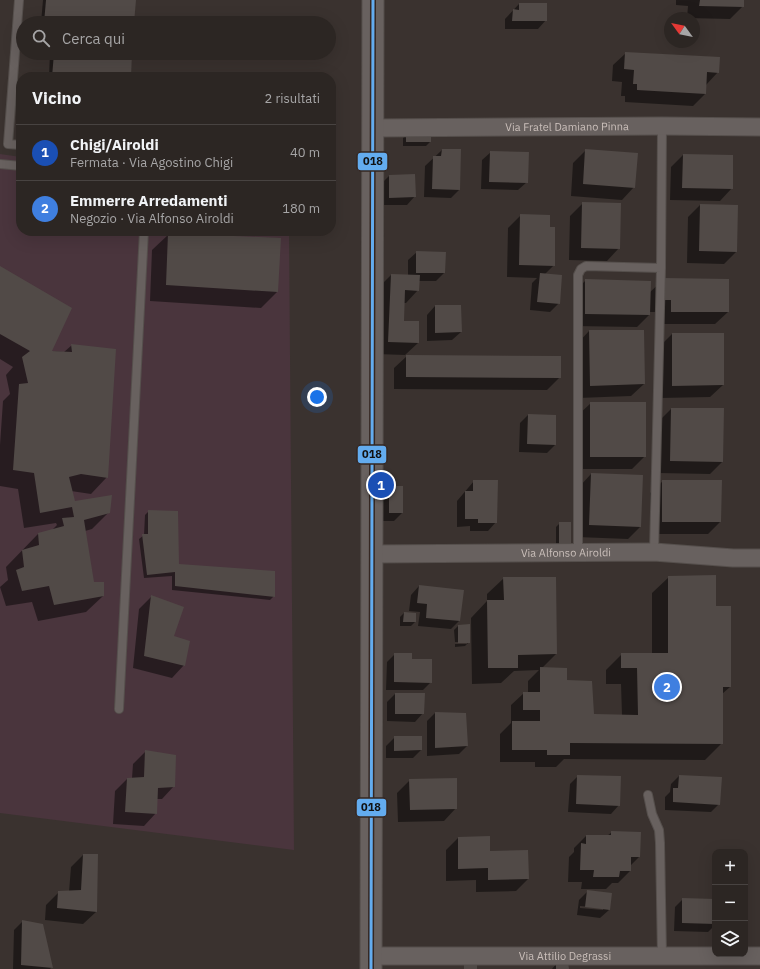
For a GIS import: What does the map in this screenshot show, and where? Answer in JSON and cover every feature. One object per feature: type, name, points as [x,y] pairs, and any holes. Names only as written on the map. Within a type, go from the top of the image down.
[{"type":"street","points":[[371,963],[374,128],[373,0]]},
{"type":"street","name":"Via Fratel Damiano Pinna","points":[[374,128],[662,126],[760,127]]},
{"type":"street","name":"Via Alfonso Airoldi","points":[[372,554],[654,552],[733,558],[760,558]]},
{"type":"street","name":"Via Attilio Degrassi","points":[[371,963],[662,956],[760,956]]},
{"type":"lane","points":[[18,16],[19,0]]},
{"type":"lane","points":[[16,39],[8,144],[16,145]]},
{"type":"lane","points":[[654,552],[662,126]]},
{"type":"lane","points":[[0,164],[16,166]]},
{"type":"lane","points":[[119,709],[144,236]]},
{"type":"lane","points":[[578,552],[578,274],[581,269],[586,266],[660,268]]},
{"type":"lane","points":[[648,795],[652,814],[659,830],[662,956]]},
{"type":"shaded area","points":[[0,154],[16,156],[16,236],[289,236],[294,850],[0,813]]},
{"type":"building","points":[[46,0],[136,0],[135,16],[45,16]]},
{"type":"building","points":[[700,0],[744,0],[744,7],[699,6]]},
{"type":"building","points":[[519,3],[547,3],[547,21],[512,21],[513,9],[519,10]]},
{"type":"building","points":[[625,52],[720,57],[719,73],[707,72],[706,94],[637,90],[637,84],[633,84],[634,70],[624,69]]},
{"type":"building","points":[[53,60],[132,60],[131,72],[52,72]]},
{"type":"building","points":[[406,133],[431,133],[431,142],[406,142]]},
{"type":"building","points":[[442,149],[461,149],[460,190],[432,189],[433,156],[441,156]]},
{"type":"building","points":[[585,149],[638,153],[635,188],[583,184]]},
{"type":"building","points":[[490,151],[529,152],[528,183],[489,182]]},
{"type":"building","points":[[683,154],[733,155],[733,189],[682,188]]},
{"type":"building","points":[[415,174],[416,197],[389,198],[389,175]]},
{"type":"building","points":[[582,202],[621,203],[620,249],[581,248]]},
{"type":"building","points":[[700,204],[738,205],[737,252],[699,251]]},
{"type":"building","points":[[520,214],[550,215],[550,227],[555,227],[555,266],[519,265]]},
{"type":"building","points":[[168,236],[236,236],[281,238],[278,292],[166,285]]},
{"type":"building","points":[[416,251],[446,252],[445,273],[416,273]]},
{"type":"building","points":[[0,266],[72,308],[52,351],[72,352],[71,344],[116,349],[108,478],[81,474],[69,477],[75,501],[112,495],[110,513],[84,520],[94,582],[104,582],[104,596],[54,605],[49,586],[22,591],[16,570],[24,567],[22,550],[39,545],[38,533],[64,526],[62,518],[74,517],[72,507],[40,513],[34,473],[13,470],[19,384],[28,383],[22,357],[30,351],[0,334]]},
{"type":"building","points":[[540,273],[562,275],[560,304],[537,302]]},
{"type":"building","points":[[391,274],[420,275],[419,291],[405,290],[404,321],[419,321],[419,343],[388,342]]},
{"type":"building","points":[[663,278],[729,279],[729,312],[671,312],[671,300],[663,300]]},
{"type":"building","points":[[585,279],[651,281],[650,315],[585,314]]},
{"type":"building","points":[[435,305],[461,305],[462,332],[435,333]]},
{"type":"building","points":[[589,330],[644,330],[645,384],[590,386]]},
{"type":"building","points":[[672,333],[724,333],[724,385],[672,386]]},
{"type":"building","points":[[406,355],[561,356],[561,378],[406,377]]},
{"type":"building","points":[[590,402],[646,402],[646,457],[590,457]]},
{"type":"building","points":[[671,408],[724,408],[723,462],[670,461]]},
{"type":"building","points":[[528,414],[556,415],[556,445],[527,444]]},
{"type":"building","points":[[591,473],[643,475],[641,527],[589,525]]},
{"type":"building","points":[[473,480],[498,480],[497,523],[478,523],[478,519],[465,519],[465,491],[473,491]]},
{"type":"building","points":[[662,480],[722,480],[721,522],[662,522]]},
{"type":"building","points":[[389,486],[403,486],[403,513],[389,513]]},
{"type":"building","points":[[148,510],[178,511],[179,564],[275,571],[275,597],[175,586],[175,572],[147,575],[142,534],[148,534]]},
{"type":"building","points":[[559,522],[571,522],[571,545],[559,545]]},
{"type":"building","points":[[716,575],[716,606],[731,606],[731,687],[723,687],[723,744],[570,743],[570,755],[547,755],[547,750],[512,750],[512,721],[540,721],[540,710],[523,710],[523,692],[540,692],[540,667],[567,668],[567,680],[592,681],[594,714],[638,715],[637,668],[621,668],[621,653],[668,653],[668,576]]},
{"type":"building","points":[[503,577],[556,577],[557,654],[518,655],[518,668],[488,668],[487,600],[504,600]]},
{"type":"building","points":[[419,585],[464,590],[460,621],[426,618],[427,604],[417,603]]},
{"type":"building","points":[[151,595],[184,607],[174,636],[190,641],[185,666],[144,656]]},
{"type":"building","points":[[404,612],[416,613],[416,622],[403,622]]},
{"type":"building","points":[[470,624],[470,643],[458,643],[458,625]]},
{"type":"building","points":[[394,653],[412,653],[412,659],[432,659],[432,683],[394,682]]},
{"type":"building","points":[[395,693],[425,693],[424,714],[395,714]]},
{"type":"building","points":[[435,712],[466,713],[468,746],[435,748]]},
{"type":"building","points":[[394,736],[422,736],[422,750],[394,751]]},
{"type":"building","points":[[145,750],[176,755],[175,787],[158,788],[157,814],[125,812],[127,778],[144,777]]},
{"type":"building","points":[[577,775],[621,776],[620,806],[576,804]]},
{"type":"building","points":[[679,775],[722,777],[720,805],[673,802],[673,788],[678,788]]},
{"type":"building","points":[[457,778],[457,809],[410,810],[409,779]]},
{"type":"building","points":[[611,831],[641,832],[640,857],[631,857],[631,871],[620,871],[619,877],[593,877],[594,870],[580,870],[581,843],[586,844],[586,835],[611,835]]},
{"type":"building","points":[[490,836],[490,851],[528,850],[529,879],[488,880],[488,868],[458,869],[458,837]]},
{"type":"building","points":[[83,854],[98,854],[97,912],[57,908],[58,891],[81,890]]},
{"type":"building","points":[[587,890],[612,893],[610,910],[585,907]]},
{"type":"building","points":[[682,898],[712,899],[712,924],[682,923]]},
{"type":"building","points":[[22,920],[43,924],[53,968],[21,965]]},
{"type":"building","points":[[568,962],[569,969],[556,969],[556,963]]},
{"type":"building","points":[[464,964],[477,964],[477,969],[464,969]]},
{"type":"transit line","name":"018","points":[[371,969],[373,0]]},
{"type":"place","name":"Chigi/Airoldi","points":[[381,485]]},
{"type":"place","name":"Emmerre Arredamenti","points":[[667,687]]}]
